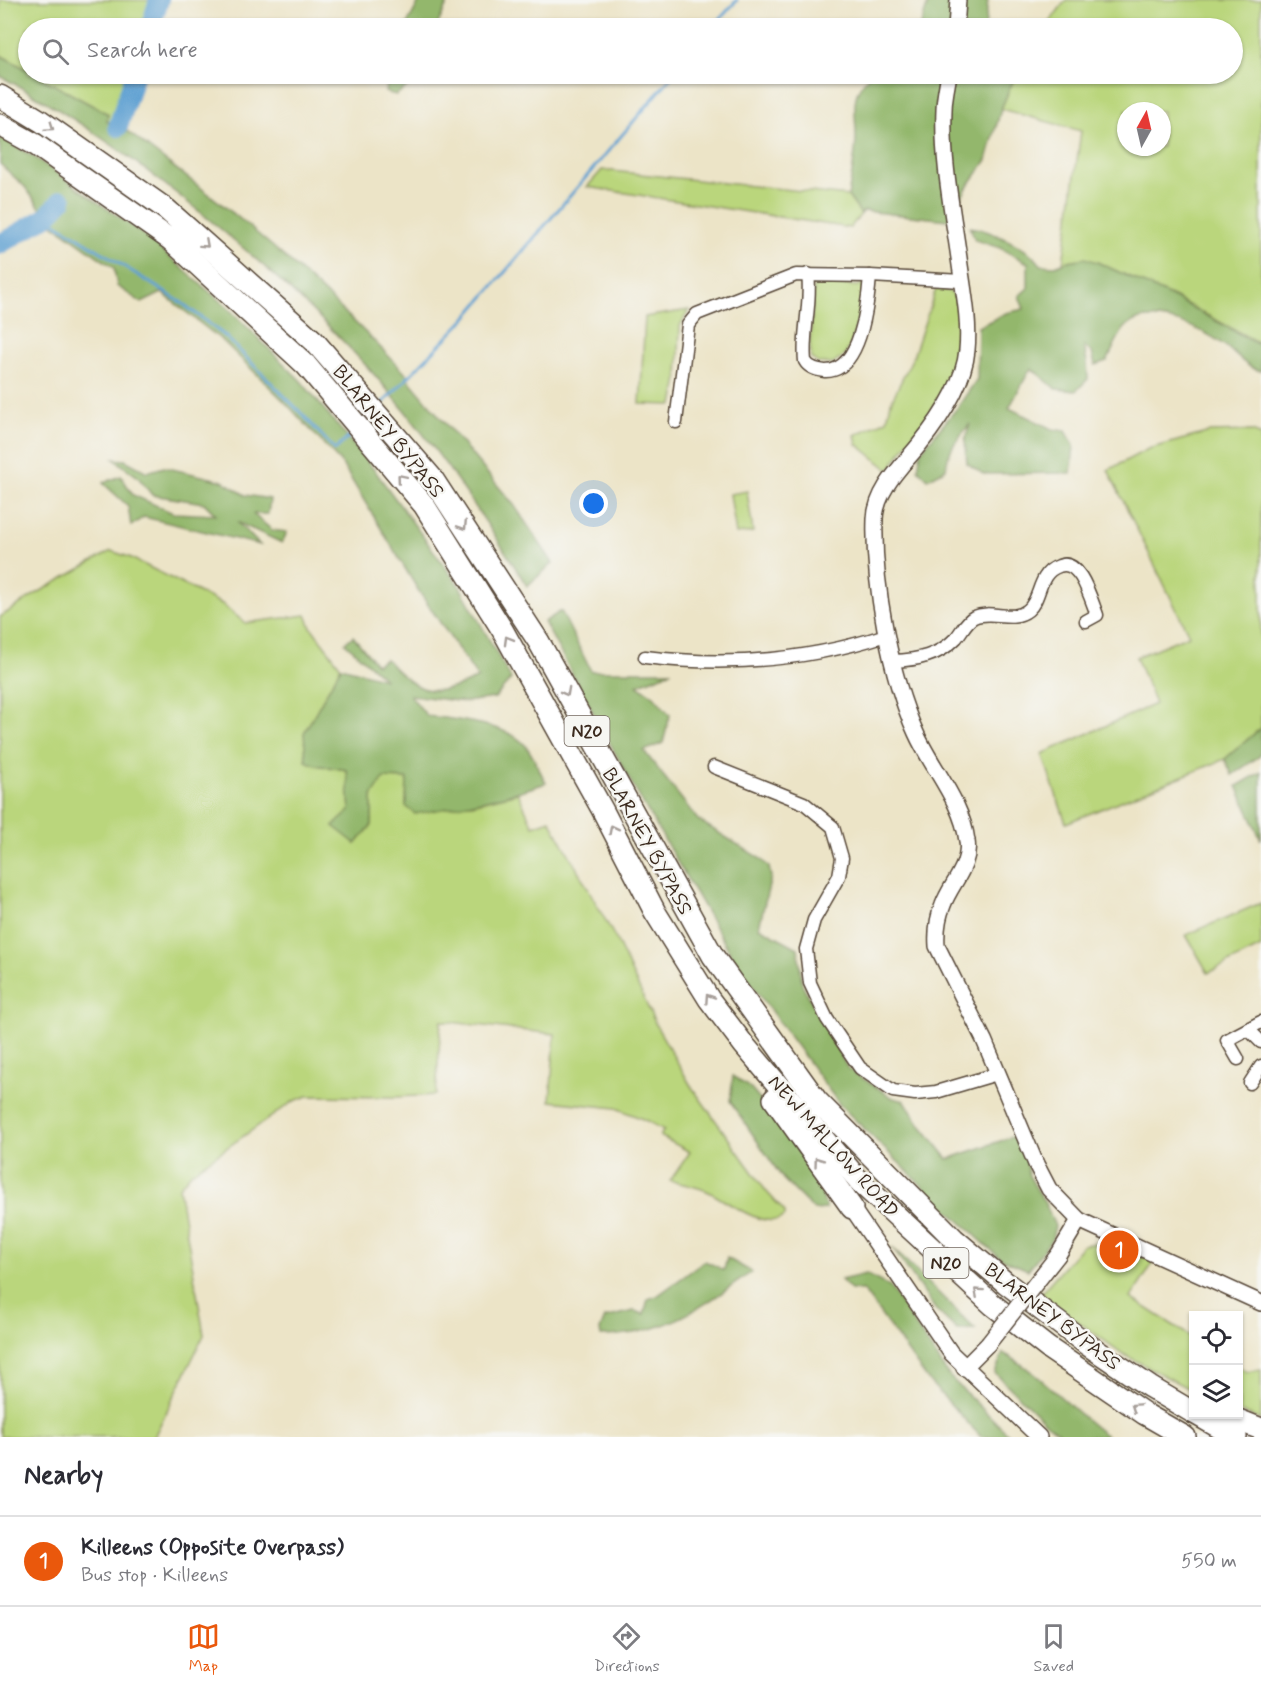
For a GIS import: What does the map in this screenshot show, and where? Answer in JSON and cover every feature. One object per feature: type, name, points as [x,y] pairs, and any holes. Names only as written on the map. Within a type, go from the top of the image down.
[{"type":"highway","name":"BLARNEY BYPASS","points":[[0,96],[41,121],[165,209],[314,341],[432,478],[539,642],[713,956],[818,1101],[954,1239],[1050,1317],[1150,1387]]},
{"type":"highway","name":"BLARNEY BYPASS","points":[[0,125],[36,145],[171,240],[306,364],[424,505],[523,664],[655,912],[709,999],[744,1045]]},
{"type":"highway","name":"N20","points":[[744,1045],[758,1077],[852,1208]]},
{"type":"highway","name":"NEW MALLOW ROAD","points":[[744,1045],[861,1183],[984,1297],[1048,1348],[1145,1414],[1185,1437]]},
{"type":"highway","name":"N20","points":[[1150,1387],[1189,1401]]},
{"type":"highway","name":"N20","points":[[1150,1387],[1189,1410]]},
{"type":"highway","name":"N20","points":[[1204,1419],[1236,1437]]},
{"type":"highway","points":[[1236,1419],[1261,1429]]},
{"type":"street","points":[[957,18],[958,0]]},
{"type":"street","points":[[948,84],[944,109],[945,166],[967,320],[967,352],[960,381],[935,422],[886,487],[879,501],[875,518],[878,575],[886,635],[893,661],[916,734],[959,811],[968,844],[965,865],[943,903],[936,931],[937,946],[984,1040],[1018,1125],[1049,1190],[1079,1220],[1261,1302]]},
{"type":"street","points":[[808,274],[805,361],[812,368],[831,371],[850,357],[857,340],[869,299],[870,276]]},
{"type":"street","points":[[676,422],[688,324],[697,314],[796,275],[962,281]]},
{"type":"street","points":[[893,661],[915,660],[934,654],[948,646],[973,618],[987,614],[1020,615],[1036,599],[1045,576],[1052,568],[1062,564],[1072,566],[1079,572],[1094,607],[1097,615],[1086,621]]},
{"type":"street","points":[[645,657],[710,663],[789,658],[828,652],[886,635]]},
{"type":"street","points":[[714,767],[804,803],[833,827],[842,858],[839,876],[814,920],[806,949],[810,983],[827,1020],[860,1068],[893,1091],[915,1094],[936,1092],[998,1074]]},
{"type":"street","points":[[1238,1059],[1227,1040],[1261,1022]]},
{"type":"street","points":[[1248,1029],[1261,1042]]},
{"type":"street","points":[[1251,1083],[1261,1066]]},
{"type":"street","points":[[852,1208],[951,1353],[964,1368],[1039,1437]]},
{"type":"street","points":[[964,1368],[988,1344],[1058,1256],[1079,1220]]},
{"type":"green space","points":[[0,0],[159,0],[153,18],[18,18],[18,65],[0,55]]},
{"type":"green space","points":[[420,0],[449,0],[441,18],[410,18]]},
{"type":"green space","points":[[929,0],[988,0],[986,18],[923,18]]},
{"type":"green space","points":[[1066,0],[1261,0],[1261,344],[1175,298],[1097,262],[1068,261],[1063,263],[1081,131],[1001,109],[1012,84],[1243,84],[1243,18],[1052,18]]},
{"type":"green space","points":[[0,55],[18,65],[18,84],[52,84],[108,114],[107,121],[122,134],[127,131],[239,218],[305,275],[409,377],[408,379],[514,505],[553,563],[527,586],[432,445],[376,376],[311,309],[217,226],[112,145],[57,109],[0,76]]},
{"type":"green space","points":[[52,84],[132,84],[118,127],[107,121],[108,114]]},
{"type":"green space","points":[[388,84],[409,84],[396,95],[385,92]]},
{"type":"green space","points":[[863,84],[1012,84],[1001,109],[987,160],[948,220],[864,211],[861,214],[848,196],[855,147],[855,104]]},
{"type":"green space","points":[[0,137],[34,157],[143,234],[228,308],[301,381],[375,471],[460,587],[511,679],[495,698],[465,702],[410,695],[427,716],[493,727],[517,738],[534,758],[546,783],[465,805],[415,814],[406,806],[407,779],[384,778],[372,796],[372,825],[356,844],[333,826],[350,811],[347,770],[315,765],[306,761],[304,733],[341,667],[385,679],[345,643],[353,636],[376,664],[386,659],[408,680],[428,690],[449,689],[478,678],[420,593],[342,464],[284,401],[224,342],[162,293],[142,303],[117,286],[114,268],[51,223],[25,187],[0,164]]},
{"type":"green space","points":[[602,170],[848,196],[861,214],[850,228],[587,187]]},
{"type":"green space","points":[[970,227],[988,232],[1019,246],[1041,265],[1055,266],[1085,258],[1175,298],[1261,346],[1261,371],[1246,364],[1204,332],[1163,319],[1138,320],[1121,332],[1107,361],[1095,365],[1092,353],[1084,346],[1088,379],[1076,391],[1056,389],[1031,368],[1009,408],[1052,429],[1066,431],[1074,446],[1071,473],[983,474],[967,463],[965,440],[970,424],[951,450],[946,469],[928,479],[918,469],[921,451],[958,407],[977,379],[978,327],[1006,313],[1024,309],[1019,296],[1028,288],[1028,263],[1000,248],[975,240]]},
{"type":"green space","points":[[814,284],[857,286],[864,284],[867,288],[851,344],[845,355],[833,364],[818,363],[811,358]]},
{"type":"green space","points":[[936,289],[953,294],[958,306],[958,345],[953,366],[937,402],[889,470],[857,444],[855,435],[887,420],[891,402],[913,357]]},
{"type":"green space","points":[[689,310],[680,326],[678,379],[673,405],[640,404],[645,317]]},
{"type":"green space","points":[[1253,431],[1261,436],[1261,728],[1225,759],[1066,823],[1042,754],[1155,704],[1136,657],[1189,635],[1108,470],[1148,449],[1210,432]]},
{"type":"green space","points":[[114,459],[125,460],[147,472],[164,467],[223,481],[245,495],[270,499],[268,514],[253,514],[272,530],[287,532],[282,543],[237,522],[260,545],[144,517],[131,526],[128,506],[103,483],[121,476],[133,495],[173,513],[216,515],[204,503],[152,495],[138,477]]},
{"type":"green space","points":[[747,491],[753,532],[736,534],[730,494]]},
{"type":"green space","points":[[111,551],[129,557],[222,604],[245,623],[306,615],[311,627],[341,667],[304,733],[315,765],[347,770],[350,811],[356,844],[372,825],[372,796],[384,778],[407,779],[406,806],[472,804],[518,793],[533,826],[550,820],[617,941],[658,1029],[691,1086],[766,1191],[785,1212],[785,1216],[777,1220],[757,1217],[707,1191],[670,1181],[690,1152],[660,1136],[664,1130],[645,1120],[616,1108],[550,1101],[555,1034],[441,1021],[436,1095],[308,1096],[294,1101],[192,1172],[179,1187],[204,1335],[154,1437],[0,1437],[0,617]]},
{"type":"green space","points":[[561,611],[591,671],[672,671],[637,685],[653,695],[670,715],[663,743],[644,751],[698,820],[761,859],[769,867],[771,877],[759,927],[798,948],[802,984],[848,1069],[893,1098],[905,1101],[916,1119],[948,1159],[1015,1136],[1027,1158],[1028,1174],[1055,1226],[1052,1239],[1028,1270],[1000,1258],[840,1105],[738,966],[637,793],[544,622]]},
{"type":"green space","points":[[1261,728],[1261,755],[1232,775],[1225,759]]},
{"type":"green space","points":[[1261,772],[1261,840],[1237,786]]},
{"type":"green space","points":[[1261,903],[1261,947],[1208,973],[1186,935]]},
{"type":"green space","points":[[733,1076],[750,1088],[777,1120],[819,1182],[826,1209],[814,1210],[783,1179],[730,1101]]},
{"type":"green space","points":[[1099,1243],[1155,1260],[1131,1298],[1189,1335],[1189,1389],[1123,1354],[1040,1294],[1083,1245]]},
{"type":"green space","points":[[892,1247],[975,1329],[957,1330],[935,1309]]},
{"type":"green space","points":[[727,1258],[752,1272],[699,1308],[663,1325],[624,1335],[601,1336],[600,1330],[605,1318],[634,1311],[644,1314],[648,1299],[657,1296],[705,1261],[724,1270]]},
{"type":"green space","points":[[866,1274],[890,1287],[949,1376],[1011,1437],[981,1437],[928,1380],[863,1290],[851,1290],[841,1280]]},
{"type":"green space","points":[[1003,1353],[1031,1371],[1108,1437],[1064,1437],[1045,1422],[995,1373]]},
{"type":"green space","points":[[1243,1369],[1247,1372],[1261,1369],[1261,1420],[1243,1413]]},
{"type":"waterway","points":[[153,18],[159,0]]},
{"type":"waterway","points":[[721,18],[737,0]]},
{"type":"waterway","points":[[118,127],[132,84]]},
{"type":"waterway","points":[[382,404],[465,319],[665,84]]},
{"type":"waterway","points":[[0,244],[46,217],[62,200]]},
{"type":"waterway","points":[[46,217],[182,303],[225,336],[335,450],[351,435]]},
{"type":"place","name":"Killeens (Opposite Overpass)","points":[[1119,1250]]}]
